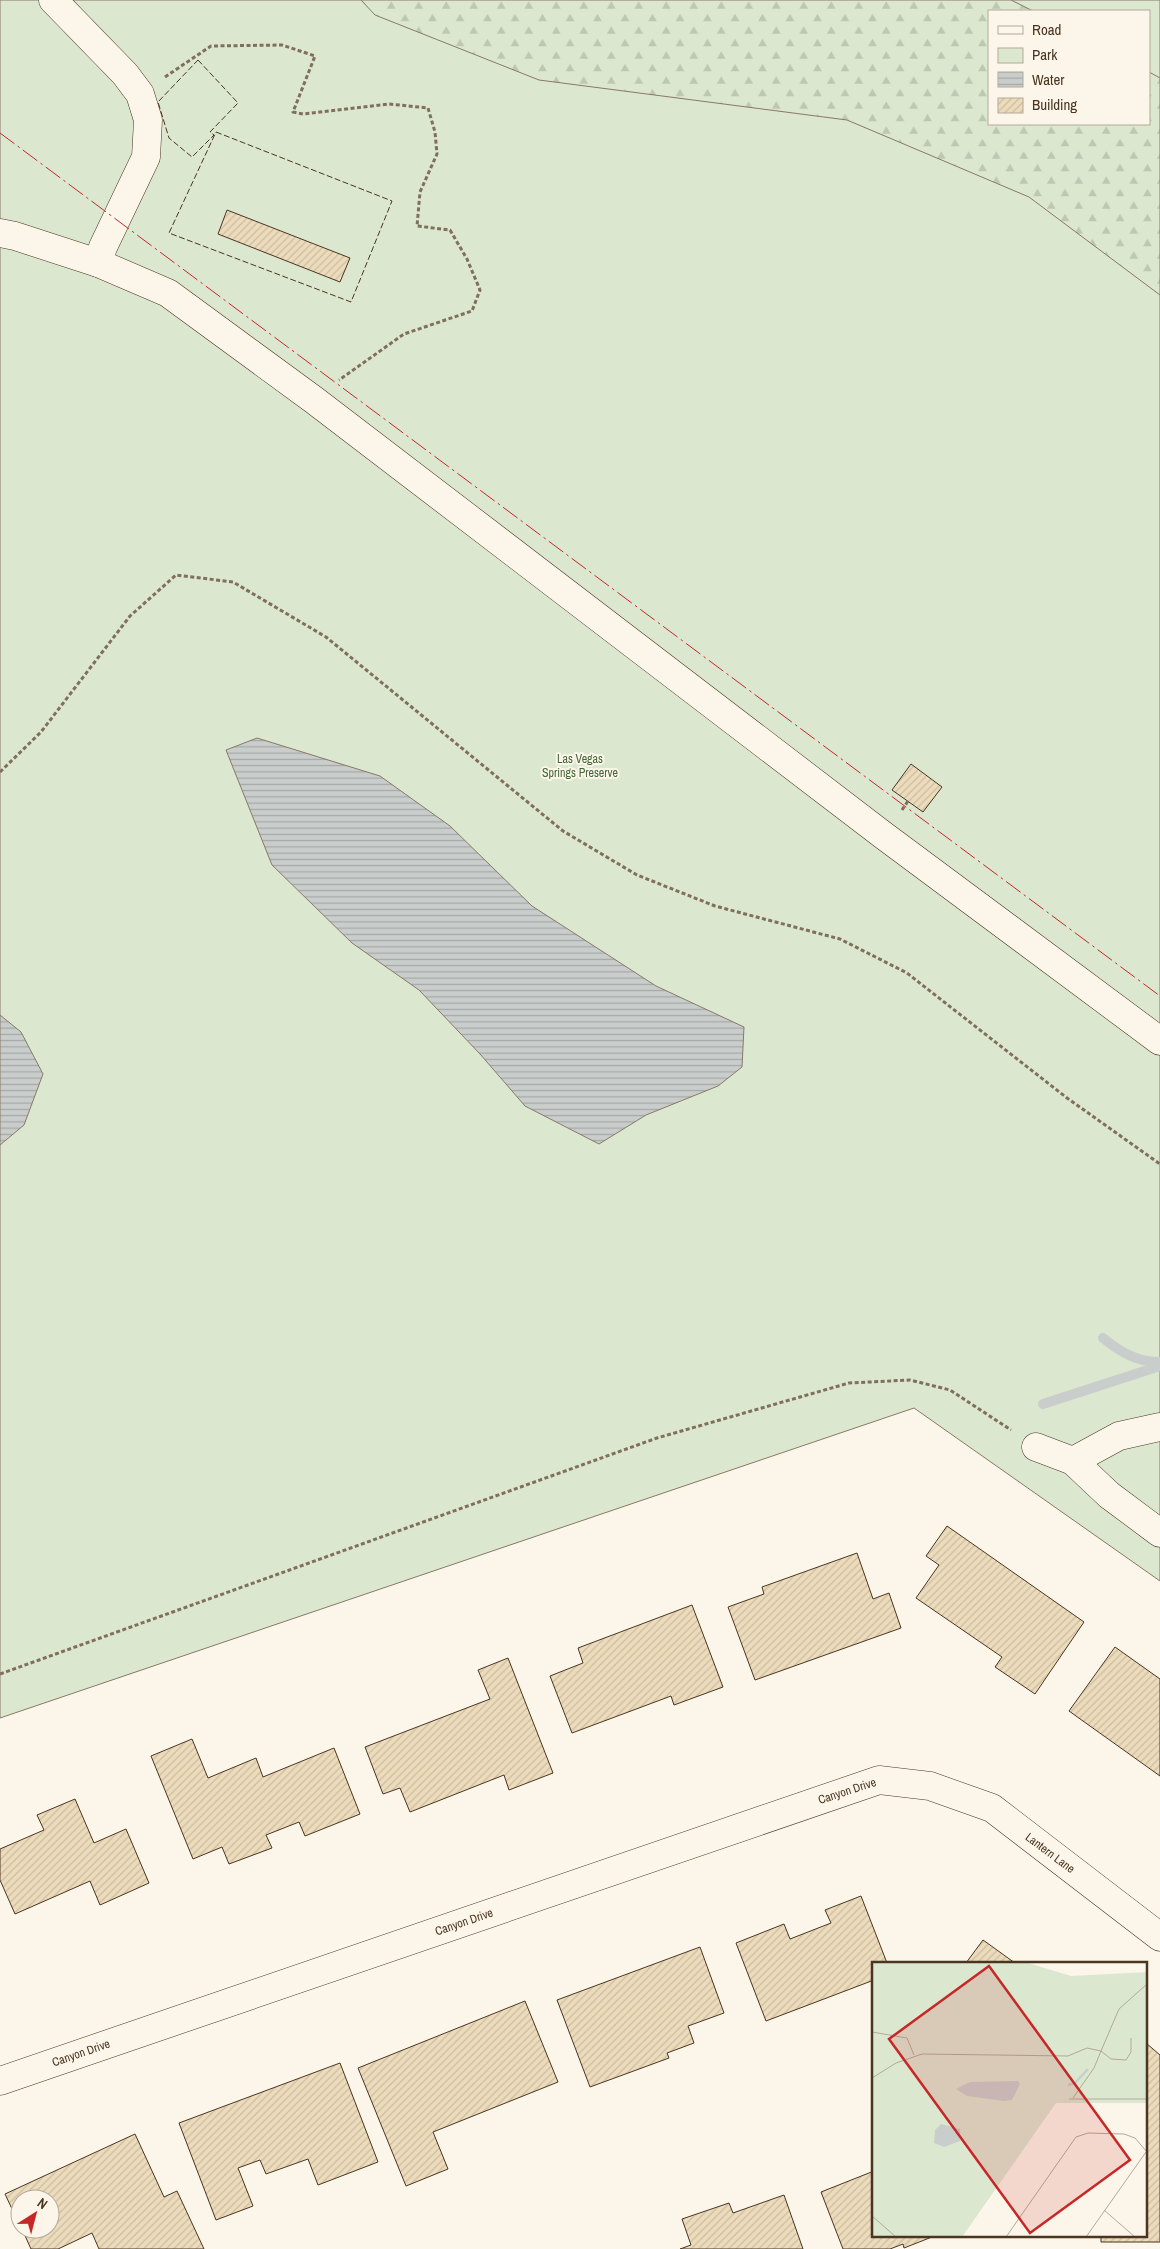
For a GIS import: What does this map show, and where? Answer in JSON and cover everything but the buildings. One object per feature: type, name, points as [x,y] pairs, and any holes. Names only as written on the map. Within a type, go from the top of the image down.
[{"type":"street","points":[[53,0],[125,74],[140,94],[148,120],[146,157],[103,247],[98,263]]},
{"type":"street","points":[[0,234],[15,236],[98,263],[168,293],[314,400],[882,835],[1160,1041]]},
{"type":"street","points":[[1072,1461],[1119,1436],[1160,1427]]},
{"type":"street","points":[[1036,1447],[1072,1461],[1109,1495],[1160,1533]]},
{"type":"street","name":"Canyon Drive","points":[[0,2081],[879,1780],[930,1786]]},
{"type":"street","name":"Lantern Lane","points":[[930,1786],[992,1808],[1160,1937]]},
{"type":"path","points":[[140,94],[211,46],[282,45],[315,56],[293,112],[303,114],[390,104],[428,108],[435,132],[437,154],[420,192],[417,226],[450,230],[468,259],[480,290],[472,310],[404,334],[336,383]]},
{"type":"path","points":[[0,772],[41,732],[130,616],[176,575],[233,582],[326,637],[563,831],[637,875],[715,906],[840,939],[907,973],[1068,1098],[1160,1164]]},
{"type":"path","points":[[0,1674],[657,1438],[849,1383],[910,1380],[950,1390],[1036,1447]]},
{"type":"green space","name":"Las Vegas Springs Preserve","points":[[0,0],[1160,0],[1160,1581],[914,1408],[0,1718]]},
{"type":"green space","points":[[361,0],[1011,0],[1031,10],[988,10],[988,125],[1150,125],[1150,73],[1160,78],[1160,295],[1029,197],[847,120],[539,80],[375,15]]},
{"type":"water","points":[[257,738],[380,776],[450,826],[532,906],[656,986],[744,1027],[742,1067],[718,1086],[646,1115],[599,1144],[525,1106],[480,1054],[419,990],[352,943],[272,865],[226,750]]},
{"type":"water","points":[[0,1015],[21,1032],[43,1074],[24,1125],[0,1145]]},
{"type":"waterway","points":[[1103,1338],[1116,1348],[1136,1358],[1160,1362]]},
{"type":"waterway","points":[[1043,1404],[1160,1366]]},
{"type":"fence","points":[[198,60],[238,103],[210,132],[214,135],[192,157],[169,138],[158,102],[198,60]]},
{"type":"fence","points":[[216,132],[392,201],[351,302],[169,233],[216,132]]},
{"type":"power","points":[[0,133],[1160,996]]}]
